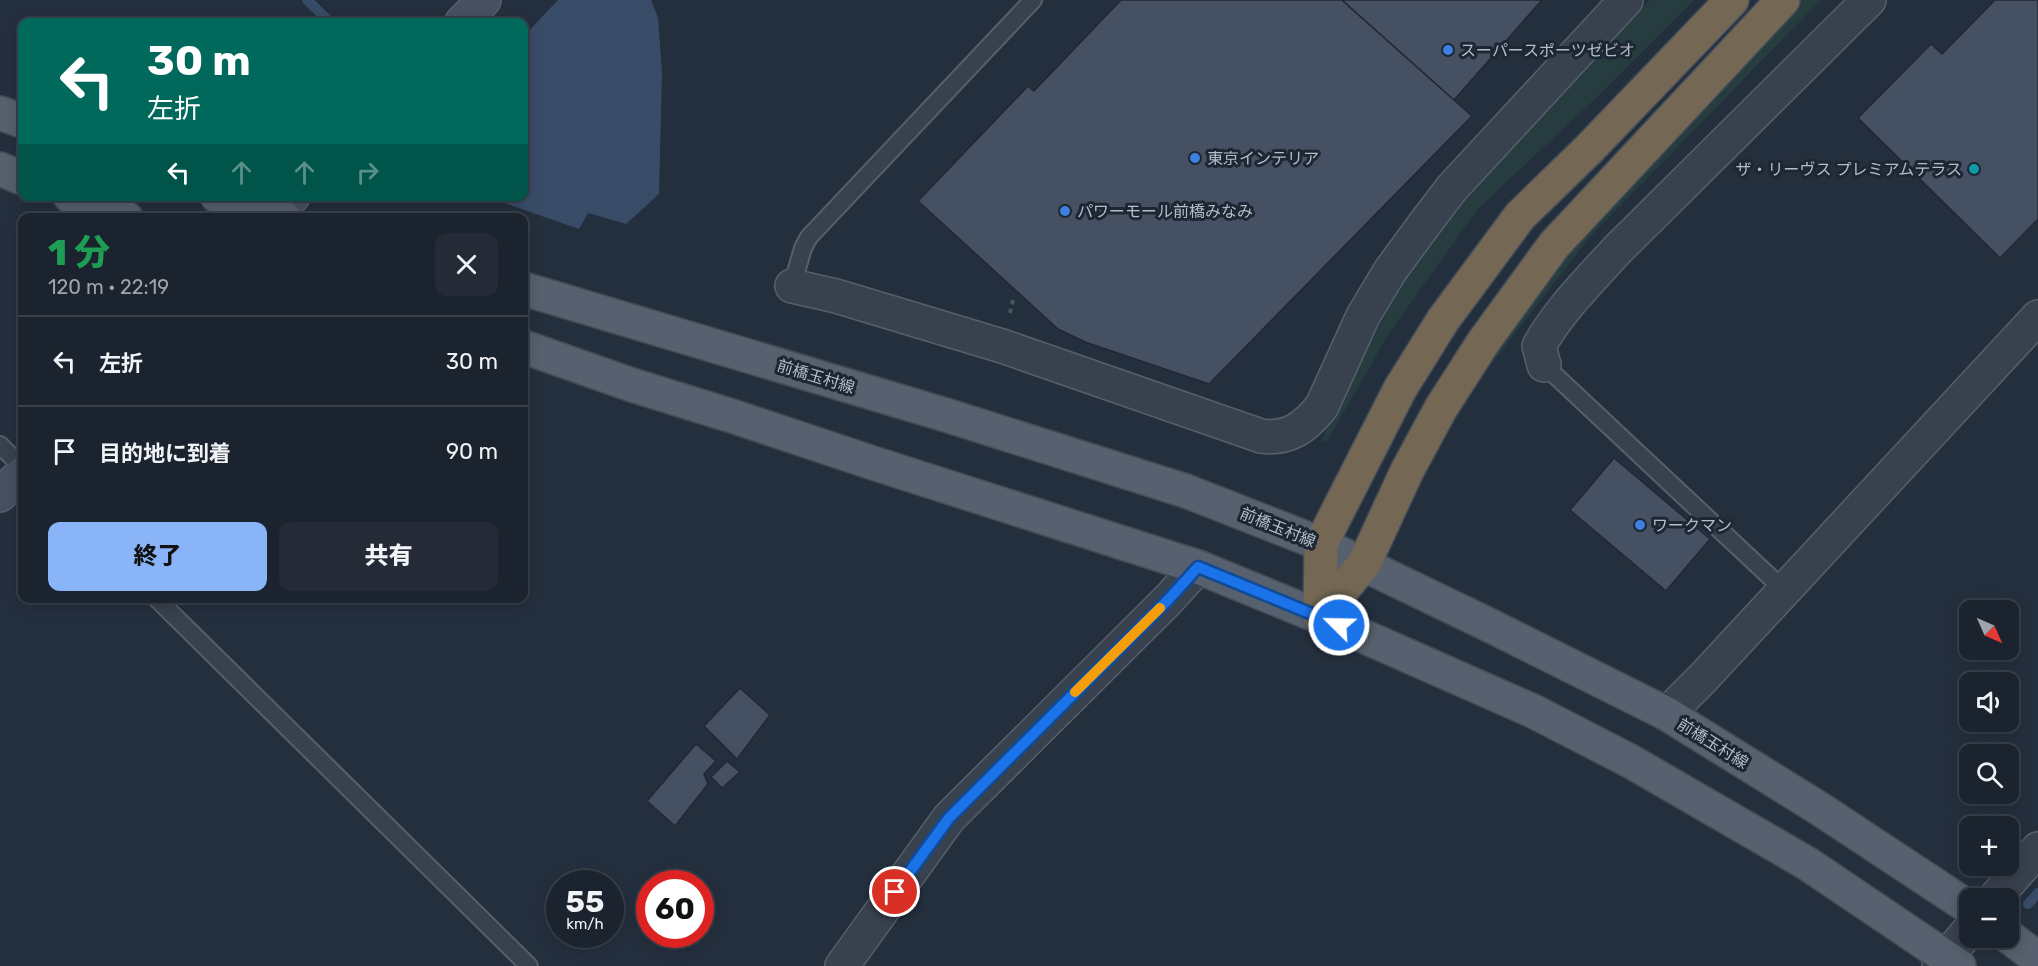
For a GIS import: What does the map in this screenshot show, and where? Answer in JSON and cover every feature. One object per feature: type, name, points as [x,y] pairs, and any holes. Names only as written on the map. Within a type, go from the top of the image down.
[{"type":"highway","points":[[1320,617],[1321,544],[1400,388],[1443,320],[1513,226],[1732,0]]},
{"type":"highway","points":[[1320,617],[1364,564],[1407,471],[1441,408],[1484,341],[1554,245],[1783,0]]},
{"type":"main road","points":[[0,113],[18,120]]},
{"type":"main road","points":[[0,169],[18,176]]},
{"type":"main road","points":[[83,201],[113,213]]},
{"type":"main road","points":[[237,201],[281,212]]},
{"type":"main road","name":"前橋玉村線","points":[[528,290],[937,412],[1186,491],[1321,544],[1667,714],[1820,809],[1959,901]]},
{"type":"main road","points":[[528,348],[632,385],[1198,567],[1320,617],[1533,711],[1630,761],[1809,864],[1948,963]]},
{"type":"main road","points":[[2019,944],[2038,959]]},
{"type":"street","points":[[466,18],[484,0]]},
{"type":"street","points":[[792,286],[836,296],[1002,346],[1261,436],[1273,438],[1287,435],[1302,428],[1322,406],[1363,316],[1390,271],[1452,188],[1626,0]]},
{"type":"street","points":[[1544,365],[1539,346],[1550,327],[1581,290],[1618,249],[1869,0]]},
{"type":"street","points":[[1667,714],[2038,317]]},
{"type":"street","points":[[0,495],[18,478]]},
{"type":"street","points":[[842,966],[949,818],[1168,600],[1198,567]]},
{"type":"street","points":[[2004,888],[2038,849]]},
{"type":"street","points":[[1948,963],[1959,946]]},
{"type":"lane","points":[[792,286],[803,248],[809,237],[1033,0]]},
{"type":"lane","points":[[1544,365],[1784,590]]},
{"type":"lane","points":[[0,445],[18,463]]},
{"type":"lane","points":[[161,603],[529,966]]},
{"type":"green space","points":[[1649,0],[1694,0],[1596,98],[1478,209],[1388,335],[1328,440],[1320,443],[1358,364],[1409,272],[1498,160]]},
{"type":"green space","points":[[1801,0],[1821,0],[1590,237],[1451,416],[1457,404],[1524,312],[1593,223],[1669,137]]},
{"type":"water","points":[[558,0],[651,0],[658,18],[662,72],[659,194],[626,224],[588,213],[579,229],[498,201],[528,201],[528,32]]},
{"type":"building","name":"東京インテリア","points":[[1121,0],[1342,0],[1472,116],[1209,384],[1085,342],[1058,329],[918,201],[1028,86],[1034,91]]},
{"type":"building","name":"スーパースポーツゼビオ","points":[[1342,0],[1542,0],[1454,100]]},
{"type":"building","name":"ザ・リーヴス プレミアムテラス","points":[[1995,0],[2038,0],[2038,219],[2000,258],[1858,118],[1931,44],[1942,54]]},
{"type":"building","name":"ワークマン","points":[[1614,458],[1710,539],[1666,591],[1570,510]]},
{"type":"building","points":[[740,688],[770,715],[737,759],[704,726]]},
{"type":"building","points":[[696,744],[716,761],[704,774],[708,784],[675,826],[647,801]]},
{"type":"building","points":[[727,761],[740,772],[722,788],[711,777]]},
{"type":"waterway","points":[[307,0],[326,18]]},
{"type":"waterway","points":[[2028,904],[2038,893]]},
{"type":"slow traffic","points":[[1075,692],[1160,608]]},
{"type":"place","name":"スーパースポーツゼビオ","points":[[1448,50]]},
{"type":"place","name":"東京インテリア","points":[[1195,158]]},
{"type":"place","name":"ザ・リーヴス プレミアムテラス","points":[[1974,169]]},
{"type":"place","name":"パワーモール前橋みなみ","points":[[1065,211]]},
{"type":"place","name":"ワークマン","points":[[1640,525]]},
{"type":"route","points":[[895,892],[949,818],[1168,600],[1198,567],[1339,625]]}]
